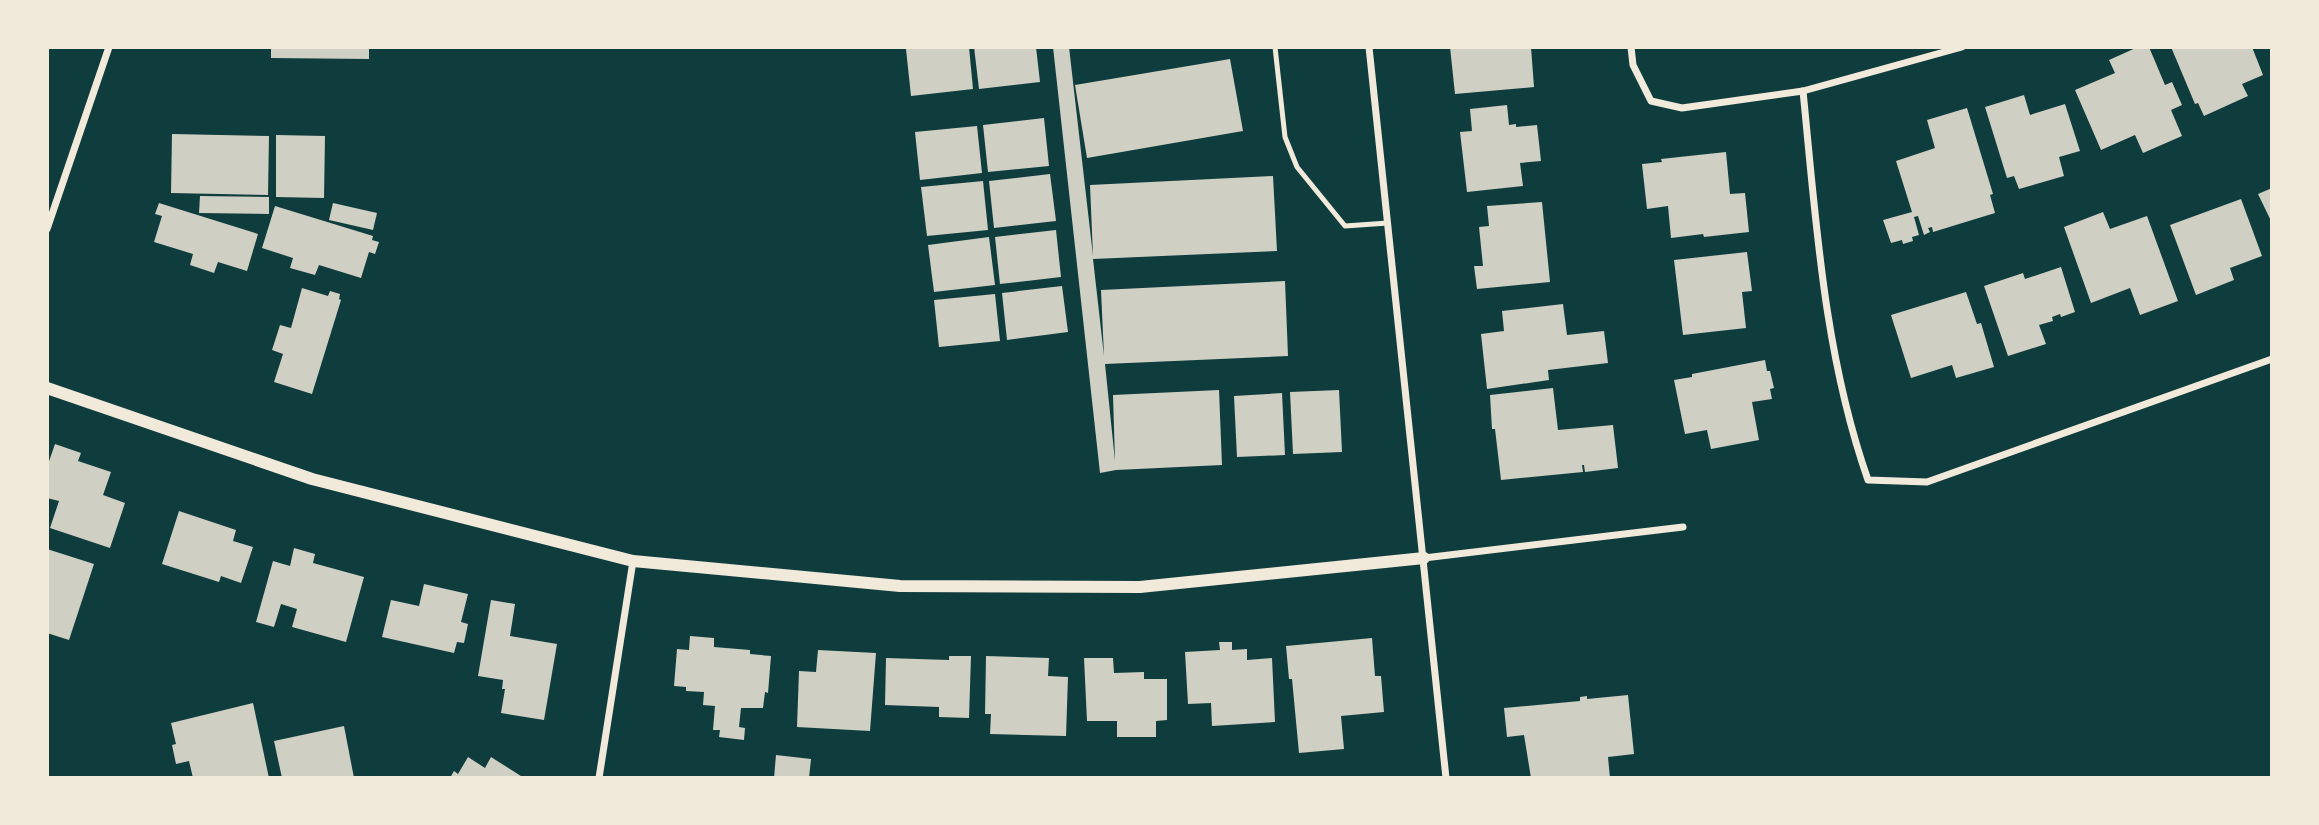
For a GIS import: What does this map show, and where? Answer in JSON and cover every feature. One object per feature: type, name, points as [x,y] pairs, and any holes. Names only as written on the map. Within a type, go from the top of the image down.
[{"type":"street","points":[[47,229],[109,47]]},
{"type":"street","points":[[1369,47],[1446,778]]},
{"type":"street","points":[[1631,47],[1633,65],[1651,101],[1682,108],[1803,91],[1962,47]]},
{"type":"street","points":[[1803,91],[1822,281],[1852,433],[1868,480],[1927,482],[2272,359]]},
{"type":"street","points":[[47,388],[312,479],[633,561],[900,586],[1140,587],[1424,558],[1683,527]]},
{"type":"street","points":[[599,778],[633,561]]},
{"type":"lane","points":[[1275,47],[1285,137],[1297,167],[1345,226],[1388,223]]},
{"type":"building","points":[[271,47],[369,47],[369,59],[271,58]]},
{"type":"building","points":[[969,47],[973,89],[911,96],[906,49]]},
{"type":"building","points":[[974,47],[1036,47],[1040,82],[979,89]]},
{"type":"building","points":[[1053,47],[1069,47],[1093,256],[1090,185],[1273,176],[1277,251],[1093,259],[1104,356],[1101,290],[1285,281],[1288,356],[1105,364],[1115,461],[1113,395],[1219,390],[1222,465],[1100,473]]},
{"type":"building","points":[[1450,47],[1531,47],[1534,87],[1455,94]]},
{"type":"building","points":[[2138,47],[2149,47],[2165,85],[2172,82],[2182,105],[2171,110],[2182,136],[2143,153],[2135,135],[2101,150],[2075,90],[2115,73],[2109,60]]},
{"type":"building","points":[[2171,47],[2252,47],[2263,75],[2242,84],[2248,96],[2204,116],[2198,103],[2195,104]]},
{"type":"building","points":[[1230,59],[1243,131],[1087,158],[1075,85]]},
{"type":"building","points":[[2024,95],[2030,115],[2065,104],[2080,151],[2059,157],[2064,176],[2019,189],[2014,176],[2007,178],[1985,107]]},
{"type":"building","points":[[1507,105],[1509,125],[1537,125],[1541,161],[1520,163],[1523,186],[1467,192],[1460,132],[1472,131],[1470,109]]},
{"type":"building","points":[[1967,108],[1993,194],[1990,195],[1995,213],[1933,232],[1932,227],[1928,228],[1930,232],[1924,235],[1918,216],[1914,217],[1919,235],[1912,237],[1913,241],[1903,244],[1902,240],[1891,243],[1883,220],[1912,212],[1896,161],[1935,148],[1927,120]]},
{"type":"building","points":[[1044,118],[1049,166],[988,172],[983,125]]},
{"type":"building","points":[[977,126],[982,173],[920,180],[915,132]]},
{"type":"building","points":[[172,134],[269,136],[268,195],[171,193]]},
{"type":"building","points":[[276,135],[325,136],[324,198],[276,197]]},
{"type":"building","points":[[1726,152],[1730,194],[1745,193],[1749,232],[1671,238],[1668,206],[1647,209],[1642,164],[1662,162],[1661,159]]},
{"type":"building","points":[[1050,174],[1056,221],[994,228],[989,181]]},
{"type":"building","points":[[983,181],[988,230],[927,236],[921,187]]},
{"type":"building","points":[[2272,188],[2272,223],[2258,194]]},
{"type":"building","points":[[200,196],[269,197],[269,214],[199,213]]},
{"type":"building","points":[[2241,199],[2262,256],[2230,268],[2234,280],[2196,295],[2170,225]]},
{"type":"building","points":[[1542,202],[1550,282],[1477,289],[1474,266],[1483,266],[1479,227],[1489,226],[1487,206]]},
{"type":"building","points":[[159,203],[258,234],[247,271],[218,262],[214,273],[190,265],[193,254],[154,242],[162,216],[155,214]]},
{"type":"building","points":[[333,203],[377,213],[373,230],[329,220]]},
{"type":"building","points":[[275,206],[373,236],[372,240],[379,242],[375,254],[369,252],[361,278],[319,265],[315,275],[290,268],[293,258],[262,248]]},
{"type":"building","points":[[2103,212],[2110,229],[2147,216],[2178,301],[2140,315],[2130,288],[2091,303],[2064,227]]},
{"type":"building","points":[[1056,230],[1061,277],[1000,284],[995,237]]},
{"type":"building","points":[[989,237],[995,285],[934,292],[928,245]]},
{"type":"building","points":[[1747,252],[1752,291],[1742,292],[1746,328],[1683,335],[1674,260]]},
{"type":"building","points":[[2061,267],[2075,312],[2061,317],[2060,314],[2052,317],[2053,321],[2039,325],[2046,344],[2008,356],[1984,286],[2023,273],[2025,279]]},
{"type":"building","points":[[1062,286],[1068,332],[1007,340],[1002,293]]},
{"type":"building","points":[[302,288],[328,296],[330,291],[340,294],[341,300],[312,394],[274,382],[283,354],[272,350],[280,325],[291,328]]},
{"type":"building","points":[[1966,292],[1977,324],[1981,323],[1994,367],[1956,378],[1952,365],[1911,378],[1891,315]]},
{"type":"building","points":[[995,294],[1000,341],[939,347],[934,300]]},
{"type":"building","points":[[1563,304],[1567,335],[1604,331],[1608,363],[1548,370],[1549,380],[1487,389],[1481,334],[1504,331],[1502,311]]},
{"type":"building","points":[[1765,360],[1774,388],[1770,389],[1772,399],[1752,402],[1759,440],[1711,449],[1707,430],[1685,434],[1674,380]]},
{"type":"building","points":[[1553,388],[1558,430],[1613,425],[1618,468],[1585,472],[1582,465],[1583,472],[1501,480],[1495,429],[1492,429],[1490,395]]},
{"type":"building","points":[[1339,390],[1342,452],[1293,454],[1290,392]]},
{"type":"building","points":[[1282,393],[1285,455],[1237,457],[1234,396]]},
{"type":"building","points":[[55,444],[81,453],[78,461],[111,472],[103,495],[125,503],[110,548],[50,528],[59,501],[47,498],[47,467]]},
{"type":"building","points":[[179,511],[236,530],[233,541],[253,547],[241,583],[221,576],[219,582],[162,564]]},
{"type":"building","points":[[294,548],[315,554],[313,563],[364,577],[346,642],[292,627],[297,609],[281,604],[274,627],[256,622],[273,561],[290,566]]},
{"type":"building","points":[[47,549],[94,564],[69,640],[47,633]]},
{"type":"building","points":[[424,584],[468,594],[461,622],[468,624],[464,643],[457,642],[454,653],[382,637],[391,600],[419,606]]},
{"type":"building","points":[[491,600],[515,604],[510,636],[557,644],[544,720],[501,713],[505,689],[502,689],[503,680],[478,676]]},
{"type":"building","points":[[690,636],[714,638],[714,647],[750,650],[750,654],[771,656],[768,693],[765,692],[763,708],[741,708],[739,727],[745,728],[744,740],[719,737],[720,730],[713,730],[715,706],[703,705],[704,692],[686,691],[686,687],[674,686],[677,649],[689,650]]},
{"type":"building","points":[[1372,638],[1375,676],[1381,676],[1384,712],[1341,716],[1344,749],[1299,753],[1286,646]]},
{"type":"building","points":[[1219,642],[1232,642],[1232,650],[1247,649],[1247,660],[1272,658],[1275,722],[1212,726],[1211,703],[1188,704],[1185,652],[1220,650]]},
{"type":"building","points":[[818,650],[876,653],[870,731],[797,727],[799,671],[816,672]]},
{"type":"building","points":[[949,656],[971,656],[969,718],[939,717],[939,707],[885,705],[886,658],[949,660]]},
{"type":"building","points":[[986,656],[1049,658],[1048,676],[1068,677],[1066,736],[990,734],[991,714],[985,714]]},
{"type":"building","points":[[1084,658],[1113,658],[1114,673],[1144,672],[1144,679],[1167,679],[1167,720],[1156,721],[1156,737],[1117,737],[1117,721],[1087,721]]},
{"type":"building","points":[[1628,695],[1634,754],[1608,757],[1610,778],[1531,778],[1524,735],[1507,737],[1504,708],[1580,701],[1580,697],[1587,696],[1587,699]]},
{"type":"building","points":[[253,703],[269,778],[193,778],[189,761],[176,764],[172,745],[176,744],[171,723]]},
{"type":"building","points":[[344,726],[354,778],[282,778],[274,741]]},
{"type":"building","points":[[776,755],[811,759],[809,778],[774,778]]},
{"type":"building","points":[[468,757],[485,768],[491,757],[524,778],[450,778],[454,771],[458,774]]}]
